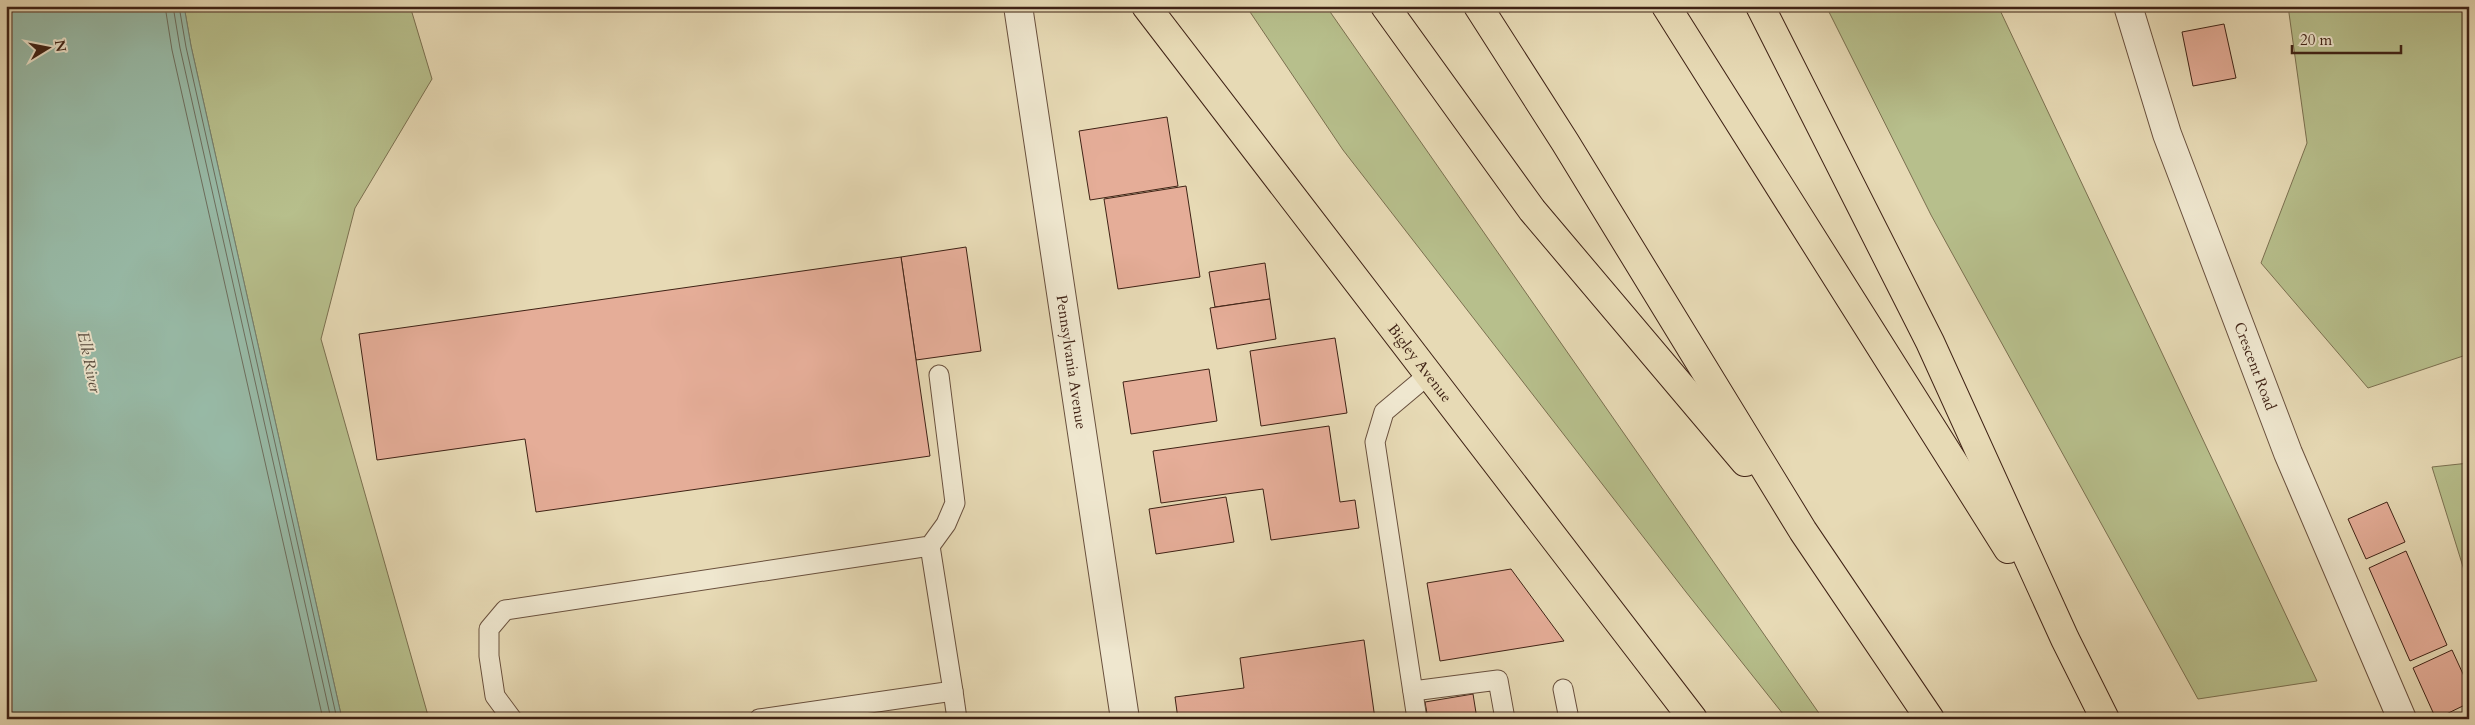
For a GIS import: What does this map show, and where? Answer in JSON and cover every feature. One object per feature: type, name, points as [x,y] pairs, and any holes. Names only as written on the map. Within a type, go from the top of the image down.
[{"type":"main road","name":"Bigley Avenue","points":[[1146,6],[1428,375],[1679,698],[1693,719]]},
{"type":"main road","points":[[1385,6],[1532,210],[1803,531]]},
{"type":"main road","points":[[1478,6],[1565,142],[1803,531],[1930,719]]},
{"type":"main road","points":[[1666,6],[2065,639]]},
{"type":"main road","points":[[1760,6],[1930,342],[2065,639],[2105,719]]},
{"type":"street","name":"Pennsylvania Avenue","points":[[1018,6],[1125,719]]},
{"type":"street","name":"Crescent Road","points":[[2128,6],[2167,134],[2285,444],[2402,719]]},
{"type":"lane","points":[[939,375],[955,503],[946,524],[930,546],[957,719]]},
{"type":"lane","points":[[1417,719],[1374,442],[1384,412],[1428,375]]},
{"type":"lane","points":[[512,719],[495,696],[489,656],[489,629],[505,610],[930,546]]},
{"type":"lane","points":[[1413,691],[1498,680],[1505,719]]},
{"type":"lane","points":[[1563,689],[1569,719]]},
{"type":"lane","points":[[759,719],[953,690]]},
{"type":"shaded area","points":[[184,6],[410,6],[432,79],[355,208],[321,339],[429,719],[342,719],[191,46]]},
{"type":"shaded area","points":[[1246,6],[1326,6],[1823,719],[1787,719],[1343,150]]},
{"type":"shaded area","points":[[1826,6],[1998,6],[2317,681],[2198,699],[1931,215]]},
{"type":"shaded area","points":[[2288,6],[2469,6],[2469,354],[2368,388],[2261,263],[2307,143]]},
{"type":"shaded area","points":[[2469,463],[2469,586],[2432,467]]},
{"type":"water","name":"Elk River","points":[[6,6],[184,6],[191,46],[342,719],[6,719]]},
{"type":"building","points":[[2224,24],[2236,78],[2193,86],[2182,32]]},
{"type":"building","points":[[1167,117],[1178,186],[1090,200],[1079,131]]},
{"type":"building","points":[[1186,186],[1200,277],[1118,289],[1104,199]]},
{"type":"building","points":[[966,247],[981,351],[916,360],[901,257]]},
{"type":"building","points":[[901,257],[930,456],[536,512],[525,439],[377,460],[359,334]]},
{"type":"building","points":[[1265,263],[1270,299],[1215,307],[1209,272]]},
{"type":"building","points":[[1270,299],[1276,339],[1217,349],[1210,308]]},
{"type":"building","points":[[1335,338],[1347,413],[1261,426],[1250,351]]},
{"type":"building","points":[[1209,369],[1217,421],[1131,434],[1123,382]]},
{"type":"building","points":[[1329,426],[1340,502],[1355,500],[1359,528],[1271,540],[1263,489],[1161,503],[1153,451]]},
{"type":"building","points":[[1226,497],[1234,542],[1156,554],[1149,509]]},
{"type":"building","points":[[2387,502],[2405,542],[2366,559],[2348,519]]},
{"type":"building","points":[[2406,551],[2447,645],[2410,661],[2369,568]]},
{"type":"building","points":[[1511,569],[1564,641],[1440,661],[1427,583]]},
{"type":"building","points":[[1364,640],[1375,719],[1178,719],[1175,697],[1244,688],[1240,658]]},
{"type":"building","points":[[2452,650],[2469,687],[2469,703],[2436,719],[2413,668]]},
{"type":"building","points":[[1473,694],[1477,719],[1428,719],[1425,702]]}]
